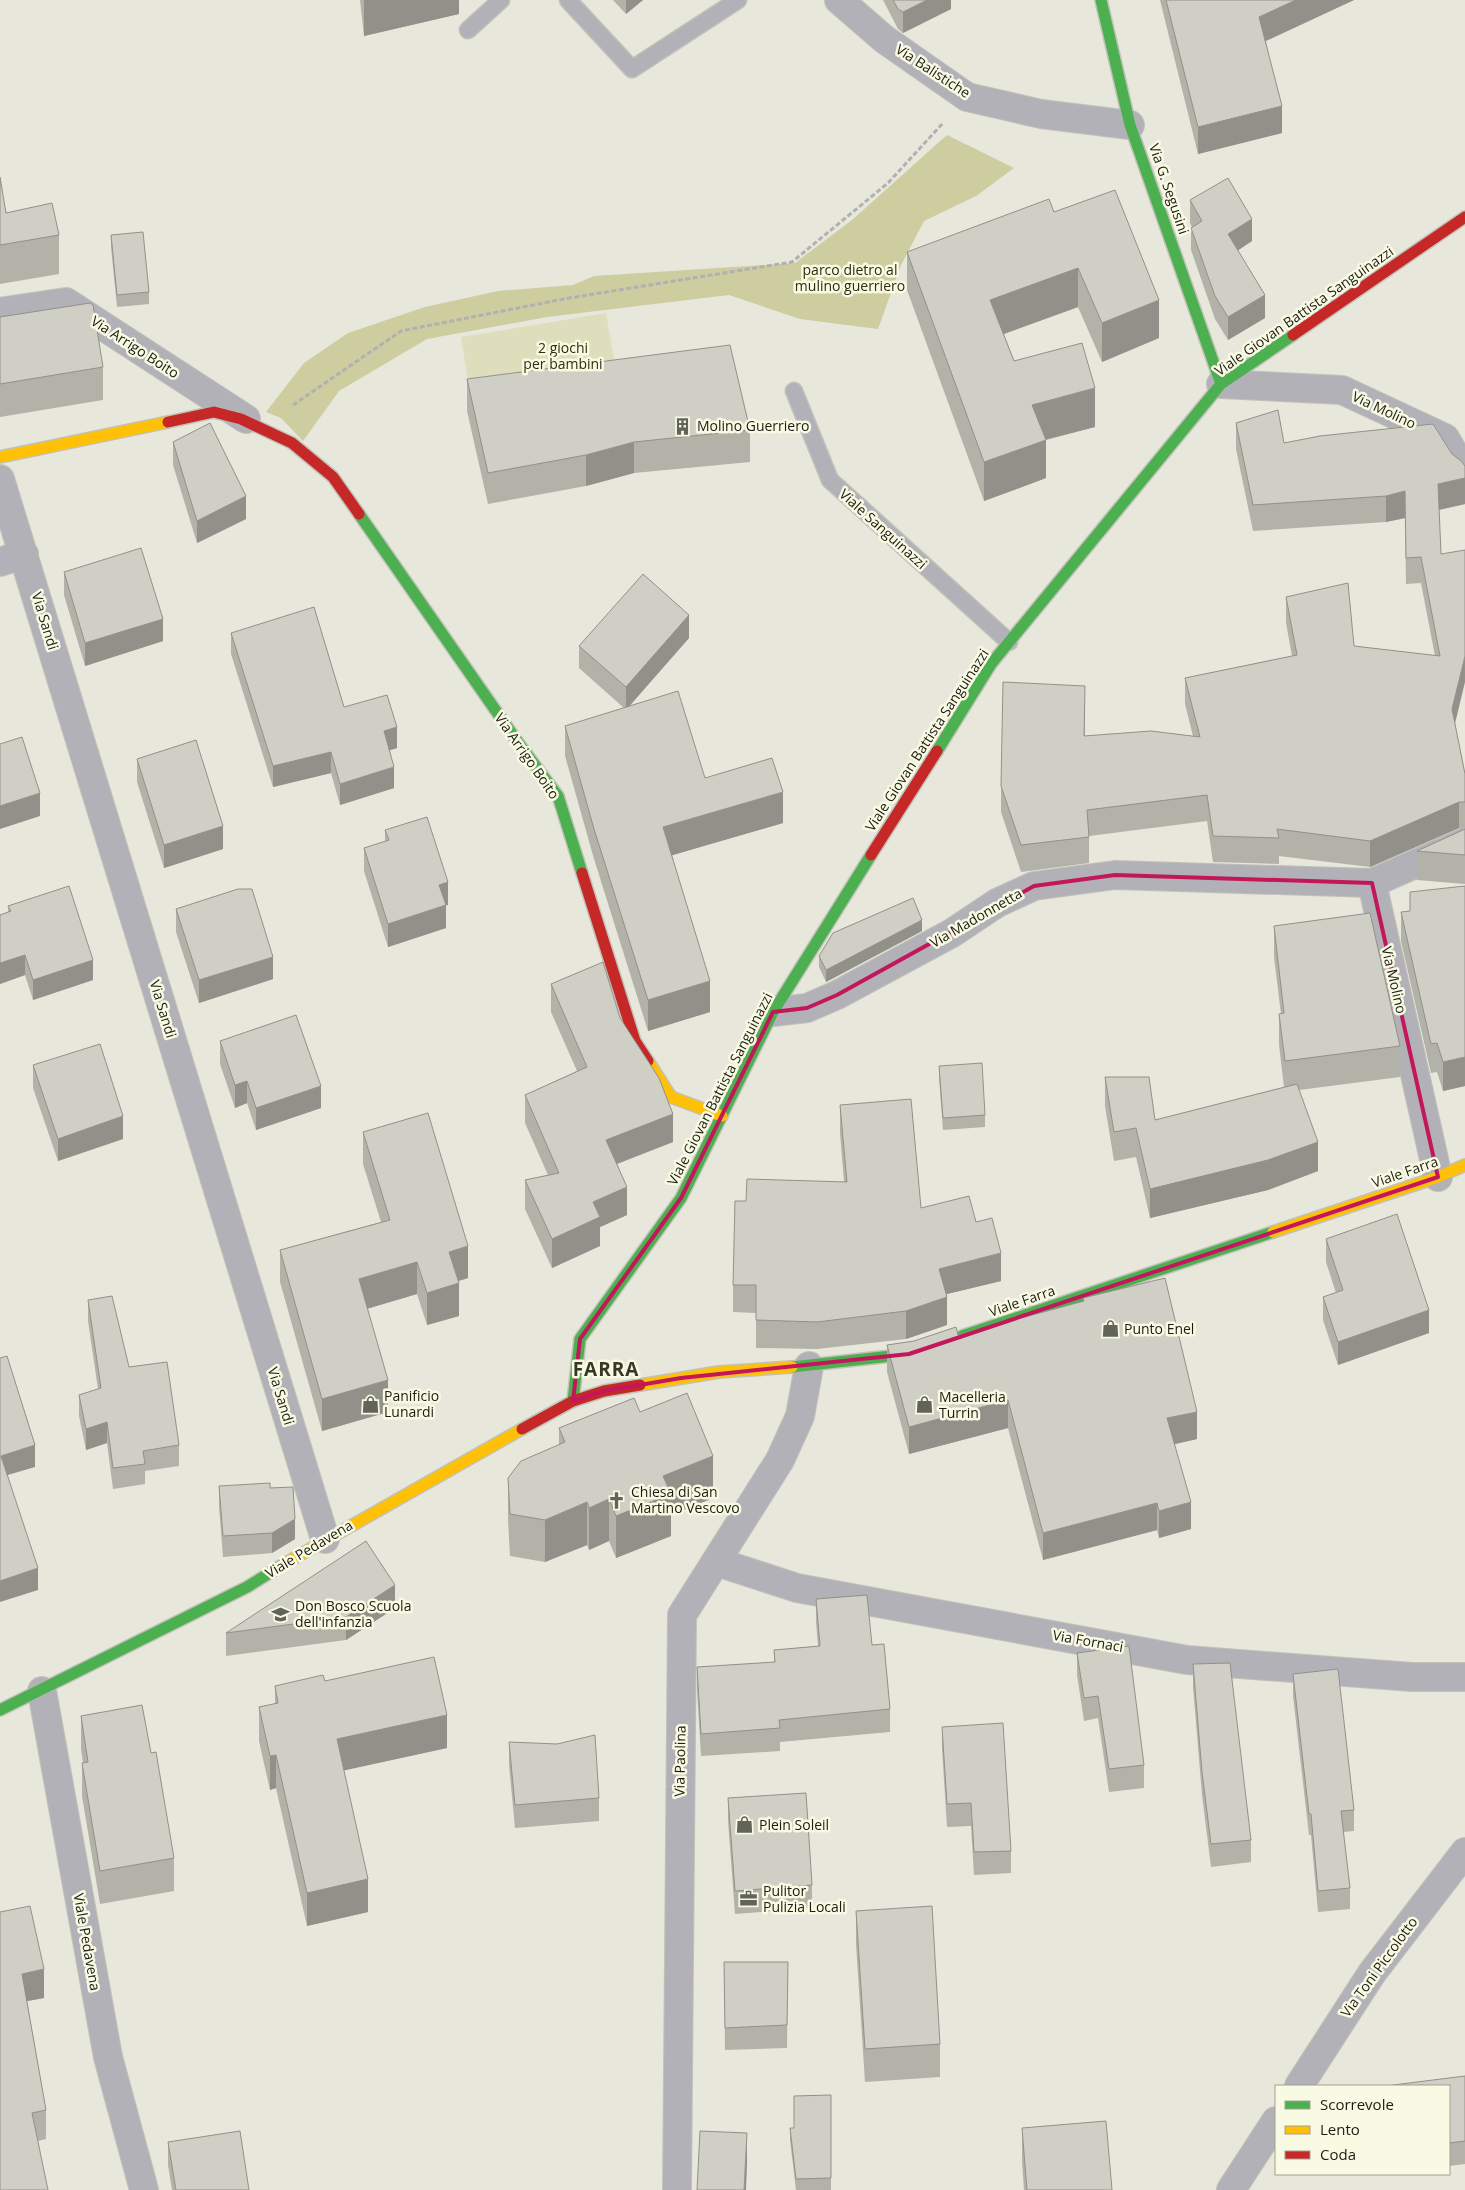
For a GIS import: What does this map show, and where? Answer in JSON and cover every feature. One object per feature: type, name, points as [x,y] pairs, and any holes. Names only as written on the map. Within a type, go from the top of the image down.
[{"type":"street","name":"Via Balistiche","points":[[839,0],[884,39],[967,97],[1041,114],[1130,125]]},
{"type":"street","name":"Via G. Segusini","points":[[1101,0],[1130,125],[1221,384]]},
{"type":"street","name":"Viale Giovan Battista Sanguinazzi","points":[[574,1401],[580,1339],[681,1198],[773,1012],[991,664],[1221,384],[1465,217]]},
{"type":"street","name":"Via Arrigo Boito","points":[[0,312],[66,302],[260,428]]},
{"type":"street","name":"Via Molino","points":[[1221,384],[1342,390],[1445,438],[1465,472]]},
{"type":"street","name":"Via Arrigo Boito","points":[[0,455],[20,453],[214,412],[242,419],[292,443],[333,477],[558,796],[635,1041],[671,1097],[722,1116]]},
{"type":"street","name":"Via Sandi","points":[[0,479],[12,558],[325,1539]]},
{"type":"street","points":[[1372,883],[1465,842]]},
{"type":"street","name":"Via Madonnetta","points":[[773,1012],[807,1008],[837,995],[952,933],[997,903],[1034,886],[1115,875],[1372,883]]},
{"type":"street","name":"Via Molino","points":[[1372,883],[1438,1177]]},
{"type":"street","name":"Viale Farra","points":[[574,1401],[604,1391],[719,1372],[809,1366],[909,1354],[1438,1177],[1465,1165]]},
{"type":"street","name":"Via Paolina","points":[[677,2190],[682,1615],[780,1460],[800,1416],[809,1366]]},
{"type":"street","name":"Viale Pedavena","points":[[0,1710],[42,1691],[247,1587],[325,1539],[574,1401]]},
{"type":"street","name":"Via Fornaci","points":[[717,1562],[797,1588],[1187,1660],[1412,1677],[1465,1677]]},
{"type":"street","name":"Viale Pedavena","points":[[42,1691],[108,2057],[144,2190]]},
{"type":"street","name":"Via Toni Piccolotto","points":[[1299,2085],[1372,1973],[1465,1852]]},
{"type":"street","points":[[1231,2190],[1275,2123]]},
{"type":"lane","points":[[468,30],[500,0]]},
{"type":"lane","points":[[568,0],[632,70],[738,0]]},
{"type":"lane","name":"Viale Sanguinazzi","points":[[794,391],[830,480],[1009,642]]},
{"type":"path","points":[[260,428],[401,331],[569,298],[792,262],[888,183],[967,97]]},
{"type":"highlighted area","points":[[1115,875],[1372,883],[1438,1177],[909,1354],[681,1378],[604,1391],[573,1401],[580,1339],[681,1198],[773,1012],[807,1008],[837,995],[1034,886]]},
{"type":"green space","name":"parco dietro al mulino guerriero","points":[[947,135],[1014,168],[976,196],[924,221],[901,265],[878,329],[800,319],[729,295],[547,317],[427,339],[339,391],[303,441],[281,418],[266,412],[304,363],[348,333],[425,307],[498,291],[573,285],[594,276],[795,263],[852,220]]},
{"type":"green space","name":"2 giochi per bambini","points":[[606,313],[618,382],[472,406],[461,337]]},
{"type":"building","points":[[893,0],[927,0],[903,12],[898,9]]},
{"type":"building","points":[[1166,0],[1296,0],[1259,17],[1282,106],[1198,127]]},
{"type":"building","points":[[0,177],[6,213],[52,203],[59,235],[0,245]]},
{"type":"building","points":[[1228,178],[1252,219],[1228,234],[1265,295],[1228,317],[1215,296],[1191,228],[1202,221],[1190,200]]},
{"type":"building","points":[[1115,190],[1159,300],[1102,323],[1078,268],[990,300],[1014,361],[1082,343],[1095,388],[1032,405],[1046,440],[984,462],[907,252],[1049,199],[1054,212]]},
{"type":"building","points":[[143,232],[149,292],[117,295],[111,235]]},
{"type":"building","points":[[90,303],[93,305],[103,367],[0,384],[0,317]]},
{"type":"building","points":[[730,345],[750,430],[634,442],[586,455],[488,473],[467,379]]},
{"type":"building","points":[[1278,410],[1284,443],[1320,436],[1433,424],[1452,454],[1465,466],[1465,478],[1438,484],[1441,554],[1465,550],[1465,656],[1452,709],[1465,774],[1465,802],[1459,802],[1370,841],[1277,829],[1279,838],[1213,836],[1207,795],[1087,810],[1089,837],[1021,845],[1001,786],[1003,682],[1085,686],[1084,736],[1151,731],[1200,737],[1185,678],[1297,655],[1286,597],[1348,583],[1354,646],[1440,656],[1421,557],[1406,558],[1405,491],[1386,496],[1253,505],[1236,423]]},
{"type":"building","points":[[210,423],[246,496],[197,521],[173,442]]},
{"type":"building","points":[[141,548],[163,619],[85,643],[64,572]]},
{"type":"building","points":[[643,574],[689,615],[626,687],[579,646]]},
{"type":"building","points":[[314,607],[344,707],[387,695],[397,727],[384,731],[394,767],[340,784],[331,752],[273,766],[231,633]]},
{"type":"building","points":[[678,691],[705,778],[772,758],[783,792],[663,827],[710,981],[648,1000],[594,829],[565,726]]},
{"type":"building","points":[[22,737],[40,793],[0,806],[0,744]]},
{"type":"building","points":[[196,740],[223,826],[164,845],[137,759]]},
{"type":"building","points":[[427,817],[448,882],[439,885],[446,905],[388,924],[364,848],[389,840],[385,830]]},
{"type":"building","points":[[1465,829],[1465,855],[1417,851]]},
{"type":"building","points":[[69,886],[93,960],[33,980],[25,955],[0,963],[0,915],[11,911],[8,906]]},
{"type":"building","points":[[1465,886],[1465,1057],[1443,1062],[1437,1043],[1431,1044],[1401,912],[1410,911],[1410,892]]},
{"type":"building","points":[[238,889],[252,889],[273,957],[199,980],[176,909]]},
{"type":"building","points":[[913,898],[922,920],[826,970],[819,956],[833,933]]},
{"type":"building","points":[[1370,913],[1400,1046],[1285,1061],[1279,1014],[1284,1013],[1274,926]]},
{"type":"building","points":[[603,962],[620,1018],[659,1078],[673,1114],[606,1140],[627,1187],[593,1202],[600,1217],[552,1239],[525,1180],[559,1173],[525,1095],[587,1067],[551,984]]},
{"type":"building","points":[[296,1015],[321,1086],[256,1108],[247,1081],[235,1085],[220,1041]]},
{"type":"building","points":[[100,1044],[123,1116],[58,1139],[33,1065]]},
{"type":"building","points":[[982,1063],[985,1115],[943,1118],[939,1066]]},
{"type":"building","points":[[1105,1077],[1149,1077],[1155,1120],[1297,1084],[1318,1142],[1268,1160],[1150,1189],[1136,1128],[1114,1132]]},
{"type":"building","points":[[911,1099],[921,1208],[969,1196],[976,1222],[992,1218],[1001,1253],[939,1269],[947,1297],[906,1311],[817,1322],[756,1320],[756,1285],[733,1285],[735,1201],[746,1201],[747,1179],[847,1182],[840,1105]]},
{"type":"building","points":[[428,1113],[468,1246],[449,1252],[459,1283],[427,1293],[417,1262],[359,1279],[388,1380],[322,1399],[280,1250],[390,1220],[363,1132]]},
{"type":"building","points":[[1397,1214],[1429,1310],[1338,1342],[1323,1297],[1343,1290],[1326,1239]]},
{"type":"building","points":[[1165,1278],[1197,1412],[1167,1418],[1191,1502],[1159,1511],[1157,1503],[1043,1533],[1008,1400],[909,1427],[887,1345],[914,1341],[956,1327],[958,1335],[1084,1301],[1083,1298]]},
{"type":"building","points":[[112,1296],[129,1367],[167,1362],[179,1445],[143,1451],[145,1464],[113,1468],[107,1422],[86,1429],[79,1395],[101,1388],[88,1300]]},
{"type":"building","points":[[7,1356],[35,1445],[1,1456],[38,1568],[0,1581],[0,1358]]},
{"type":"building","points":[[687,1393],[713,1456],[663,1476],[671,1494],[616,1516],[609,1499],[589,1508],[587,1502],[545,1520],[510,1514],[508,1478],[521,1461],[565,1442],[559,1428],[634,1398],[640,1412]]},
{"type":"building","points":[[270,1483],[270,1488],[293,1487],[295,1519],[272,1533],[223,1536],[219,1486]]},
{"type":"building","points":[[366,1541],[395,1585],[346,1617],[226,1633]]},
{"type":"building","points":[[867,1595],[872,1645],[884,1644],[890,1709],[779,1720],[780,1728],[701,1734],[697,1667],[775,1662],[774,1650],[820,1646],[816,1599]]},
{"type":"building","points":[[1129,1646],[1144,1765],[1109,1769],[1098,1696],[1084,1698],[1077,1653]]},
{"type":"building","points":[[434,1657],[447,1715],[337,1739],[368,1879],[307,1893],[276,1755],[270,1756],[259,1707],[278,1703],[275,1686],[323,1675],[325,1681]]},
{"type":"building","points":[[1230,1663],[1251,1840],[1211,1844],[1202,1772],[1193,1664]]},
{"type":"building","points":[[1338,1669],[1354,1810],[1341,1811],[1350,1888],[1318,1891],[1311,1814],[1309,1814],[1293,1674]]},
{"type":"building","points":[[142,1705],[151,1753],[156,1752],[174,1858],[100,1871],[82,1763],[88,1762],[81,1716]]},
{"type":"building","points":[[1003,1723],[1011,1851],[974,1852],[971,1803],[947,1804],[942,1727]]},
{"type":"building","points":[[595,1735],[599,1798],[515,1805],[509,1742],[557,1744]]},
{"type":"building","points":[[806,1793],[812,1885],[735,1891],[728,1798]]},
{"type":"building","points":[[30,1906],[44,1969],[22,1974],[46,2110],[32,2113],[48,2190],[0,2190],[0,1912]]},
{"type":"building","points":[[932,1906],[940,2044],[865,2049],[856,1911]]},
{"type":"building","points":[[724,1962],[788,1962],[787,2025],[725,2028]]},
{"type":"building","points":[[1465,2076],[1465,2141],[1450,2143],[1450,2085],[1393,2085]]},
{"type":"building","points":[[831,2095],[831,2178],[796,2179],[790,2128],[794,2128],[794,2096]]},
{"type":"building","points":[[1106,2121],[1112,2190],[1027,2190],[1022,2128]]},
{"type":"building","points":[[240,2131],[249,2190],[176,2190],[168,2142]]},
{"type":"building","points":[[700,2131],[747,2133],[744,2190],[697,2190]]},
{"type":"traffic: fast","points":[[1101,0],[1130,125],[1221,384]]},
{"type":"traffic: fast","points":[[937,751],[991,664],[1221,384],[1293,335]]},
{"type":"traffic: fast","points":[[359,514],[519,744],[558,796],[582,873]]},
{"type":"traffic: fast","points":[[573,1401],[580,1339],[681,1198],[773,1012],[871,855]]},
{"type":"traffic: fast","points":[[962,1336],[1273,1232]]},
{"type":"traffic: fast","points":[[792,1367],[909,1354],[924,1349]]},
{"type":"traffic: fast","points":[[0,1710],[247,1587],[284,1564]]},
{"type":"traffic: slow","points":[[0,457],[168,422]]},
{"type":"traffic: slow","points":[[648,1061],[671,1097],[722,1116]]},
{"type":"traffic: slow","points":[[1273,1232],[1438,1177],[1465,1165]]},
{"type":"traffic: slow","points":[[640,1385],[719,1372],[792,1367]]},
{"type":"traffic: slow","points":[[284,1564],[522,1429]]},
{"type":"traffic: jam","points":[[1293,335],[1465,217]]},
{"type":"traffic: jam","points":[[168,422],[214,412],[241,419],[292,443],[333,477],[359,514]]},
{"type":"traffic: jam","points":[[871,855],[937,751]]},
{"type":"traffic: jam","points":[[582,873],[635,1041],[648,1061]]},
{"type":"traffic: jam","points":[[522,1429],[573,1401],[604,1391],[640,1385]]},
{"type":"place","name":"Molino Guerriero","points":[[683,426]]},
{"type":"place","name":"Punto Enel","points":[[1110,1329]]},
{"type":"place","name":"Panificio Lunardi","points":[[370,1404]]},
{"type":"place","name":"Macelleria Turrin","points":[[925,1405]]},
{"type":"place","name":"Chiesa di San Martino Vescovo","points":[[617,1500]]},
{"type":"place","name":"Don Bosco Scuola dell'infanzia","points":[[281,1614]]},
{"type":"place","name":"Plein Soleil","points":[[745,1825]]},
{"type":"place","name":"Pulitor Pulizia Locali","points":[[749,1899]]},
{"type":"district","name":"FARRA","points":[[606,1369]]}]
